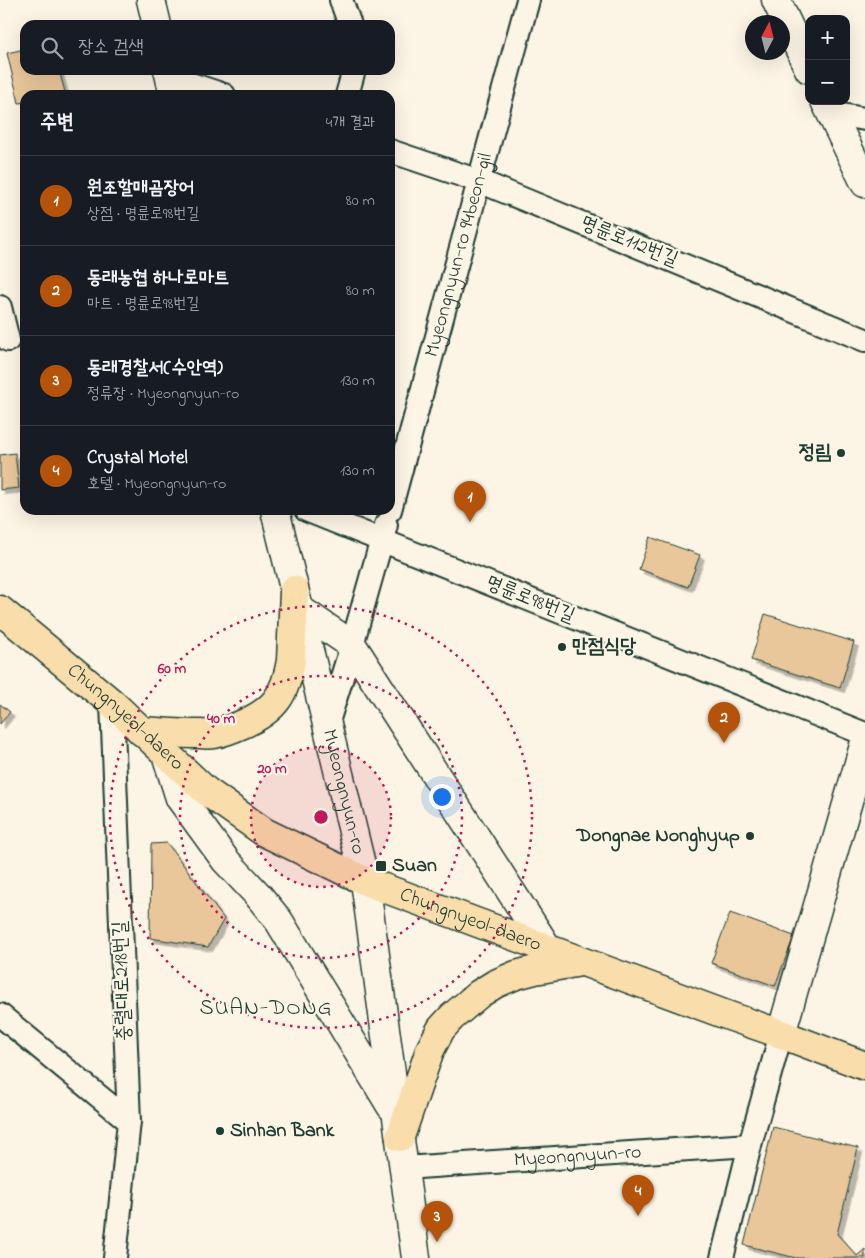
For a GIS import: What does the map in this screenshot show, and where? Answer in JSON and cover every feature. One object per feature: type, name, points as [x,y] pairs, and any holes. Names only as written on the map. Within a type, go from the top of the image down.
[{"type":"main road","points":[[151,0],[156,20]]},
{"type":"main road","points":[[776,0],[805,61]]},
{"type":"main road","points":[[827,107],[865,183]]},
{"type":"main road","name":"Myeongnyun-ro","points":[[276,515],[365,880],[416,1258]]},
{"type":"main road","points":[[296,599],[352,645],[548,949]]},
{"type":"main road","points":[[141,731],[213,734],[235,728],[267,711],[277,700],[286,684],[291,661],[296,599]]},
{"type":"main road","name":"Chungnyeol-daero","points":[[0,610],[112,703],[206,791],[264,832],[365,880],[865,1066]]},
{"type":"main road","points":[[781,1034],[865,742]]},
{"type":"main road","points":[[166,754],[180,798],[226,861],[279,921],[399,1126]]},
{"type":"main road","points":[[399,1126],[430,1050],[441,1030],[452,1017],[479,994],[495,984],[516,975],[583,962]]},
{"type":"street","points":[[341,0],[348,20]]},
{"type":"street","name":"Myeongnyun-ro 94beon-gil","points":[[395,492],[528,0]]},
{"type":"street","points":[[349,90],[353,75]]},
{"type":"street","points":[[171,81],[205,90]]},
{"type":"street","points":[[827,107],[865,118]]},
{"type":"street","name":"명륜로112번길","points":[[395,153],[479,181],[865,340]]},
{"type":"street","points":[[0,307],[11,340]]},
{"type":"street","name":"명륜로98번길","points":[[319,515],[865,734]]},
{"type":"street","name":"Myeongnyun-ro 94beon-gil","points":[[327,725],[389,515]]},
{"type":"street","name":"충렬대로218번길","points":[[112,703],[129,1122],[115,1258]]},
{"type":"street","points":[[0,1015],[129,1122]]},
{"type":"street","points":[[722,1258],[750,1145],[781,1034]]},
{"type":"street","name":"Myeongnyun-ro","points":[[404,1168],[750,1145]]},
{"type":"building","points":[[20,50],[20,75],[60,75],[64,90],[20,90],[19,103],[7,53]]},
{"type":"building","points":[[15,453],[19,488],[0,490],[0,455]]},
{"type":"building","points":[[650,537],[700,555],[688,587],[639,569]]},
{"type":"building","points":[[765,614],[854,642],[840,688],[751,660]]},
{"type":"building","points":[[0,704],[10,712],[0,724]]},
{"type":"building","points":[[167,843],[224,919],[208,947],[150,938],[151,844]]},
{"type":"building","points":[[730,913],[794,936],[775,986],[711,963]]},
{"type":"building","points":[[773,1127],[858,1148],[837,1234],[857,1256],[865,1249],[865,1258],[796,1258],[744,1245]]},
{"type":"place","name":"정림","points":[[841,453]]},
{"type":"place","name":"원조할매곰장어","points":[[470,522]]},
{"type":"place","name":"만점식당","points":[[562,647]]},
{"type":"place","name":"동래농협 하나로마트","points":[[724,743]]},
{"type":"place","name":"Dongnae Nonghyup","points":[[750,836]]},
{"type":"place","name":"Suan","points":[[381,866]]},
{"type":"place","name":"Sinhan Bank","points":[[220,1131]]},
{"type":"place","name":"Crystal Motel","points":[[638,1216]]},
{"type":"place","name":"동래경찰서(수안역)","points":[[437,1242]]},
{"type":"district","name":"SUAN-DONG","points":[[266,1009]]}]
